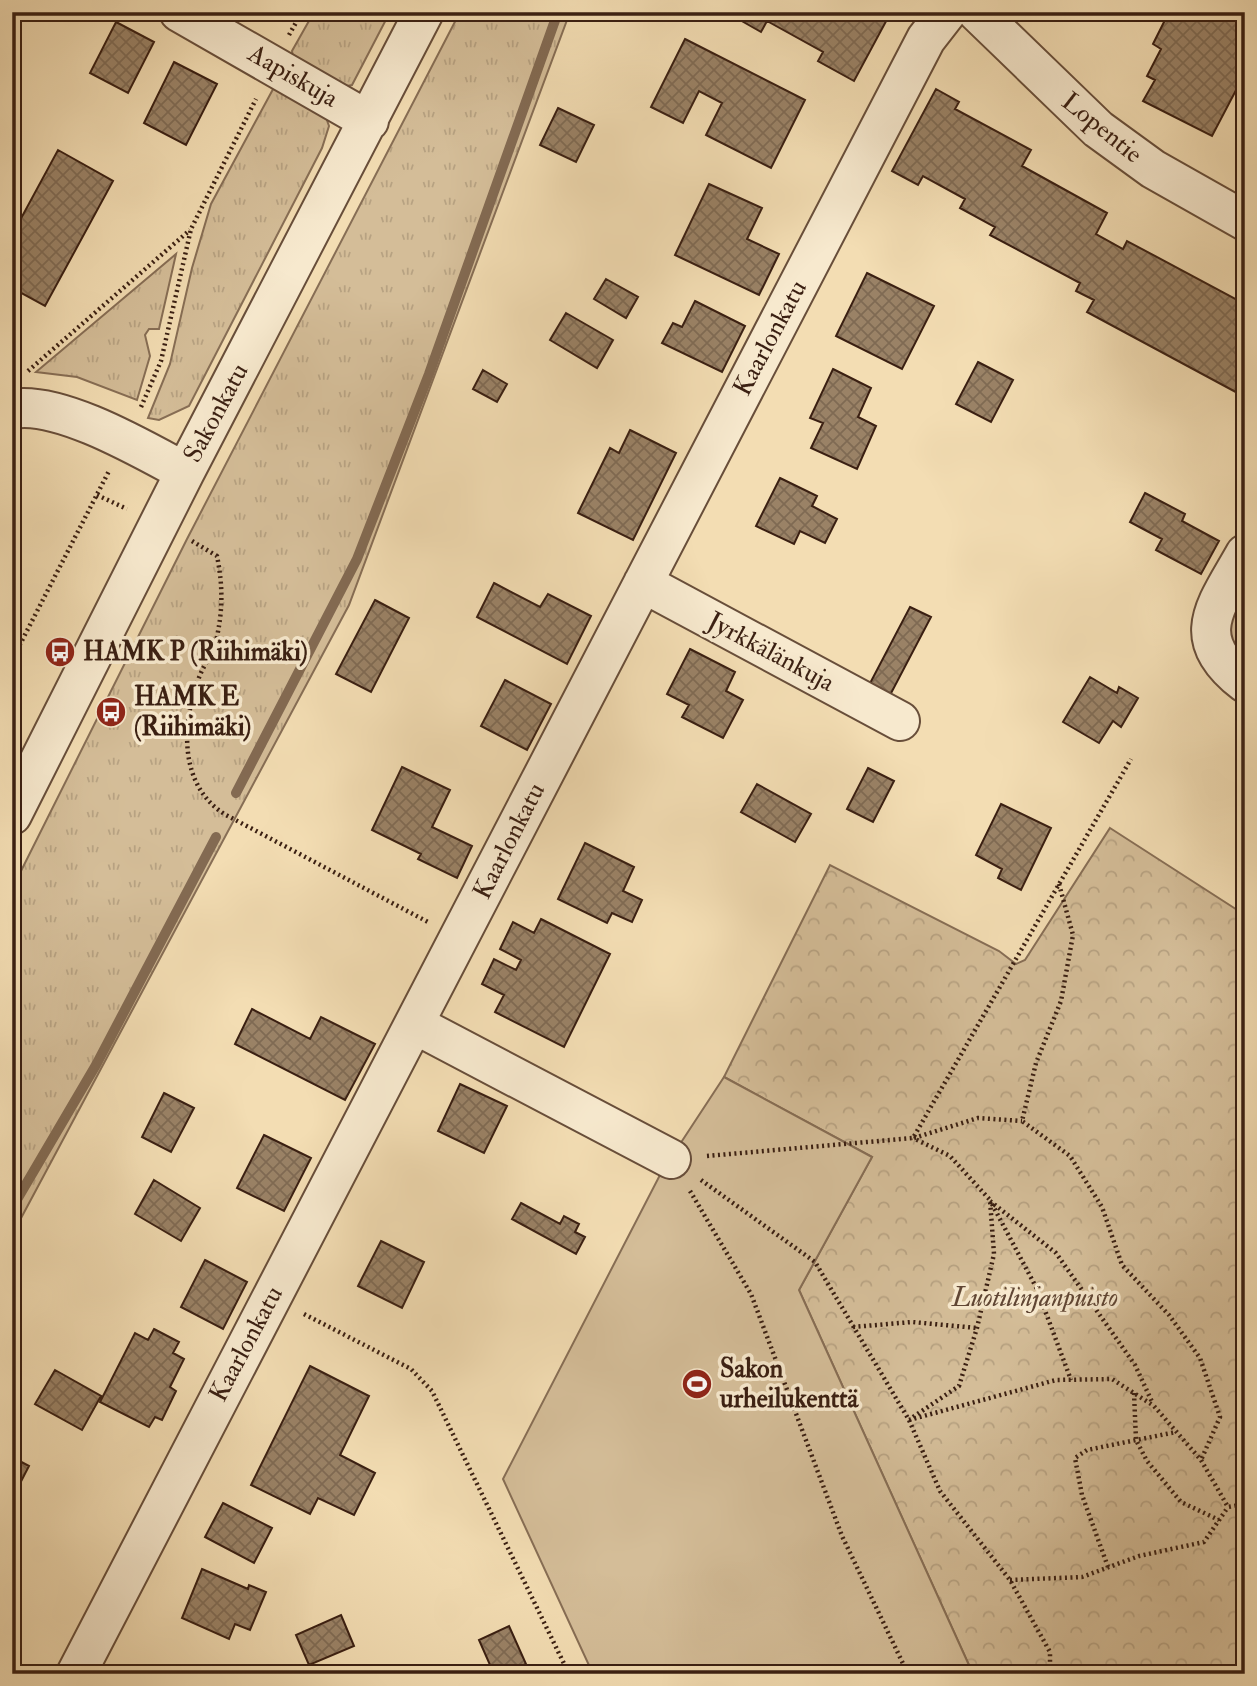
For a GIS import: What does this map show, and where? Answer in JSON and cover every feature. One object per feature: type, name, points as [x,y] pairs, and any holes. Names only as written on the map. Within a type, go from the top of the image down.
[{"type":"street","name":"Aapiskuja","points":[[179,12],[274,64],[369,121]]},
{"type":"street","name":"Sakonkatu","points":[[12,815],[185,471],[424,12]]},
{"type":"street","name":"Kaarlonkatu","points":[[76,1674],[926,39],[947,12]]},
{"type":"street","name":"Lopentie","points":[[977,12],[1098,129],[1153,169],[1245,221]]},
{"type":"street","points":[[16,394],[125,440],[185,471]]},
{"type":"street","points":[[1245,554],[1211,614],[1212,643],[1225,667],[1245,683]]},
{"type":"street","name":"Jyrkkälänkuja","points":[[643,583],[900,721]]},
{"type":"street","points":[[414,1024],[671,1158]]},
{"type":"path","points":[[12,660],[125,440],[161,361],[191,229],[302,12]]},
{"type":"path","points":[[16,394],[191,229]]},
{"type":"path","points":[[200,545],[217,556],[223,588],[215,645],[200,676],[190,714],[187,743],[190,771],[198,789],[214,808],[226,815],[458,939]]},
{"type":"path","points":[[913,1138],[1014,968],[1059,883],[1131,759]]},
{"type":"path","points":[[1022,1121],[1036,1063],[1061,1001],[1073,935],[1059,883]]},
{"type":"path","points":[[671,1158],[913,1138],[978,1118],[1022,1121],[1069,1156],[1102,1207],[1122,1265],[1169,1315],[1200,1358],[1220,1417],[1201,1460]]},
{"type":"path","points":[[913,1138],[950,1156],[989,1200],[1056,1253],[1135,1365],[1154,1406],[1201,1460],[1228,1507]]},
{"type":"path","points":[[671,1158],[815,1262],[909,1420],[940,1491],[1010,1580],[1050,1652],[1050,1674]]},
{"type":"path","points":[[671,1158],[751,1294],[842,1536],[908,1674]]},
{"type":"path","points":[[909,1420],[959,1386],[977,1328],[994,1254],[989,1200]]},
{"type":"path","points":[[989,1200],[1037,1289],[1071,1380]]},
{"type":"path","points":[[271,1297],[411,1370],[432,1391],[569,1674]]},
{"type":"path","points":[[853,1327],[912,1322],[977,1328]]},
{"type":"path","points":[[909,1420],[1056,1380],[1112,1379],[1154,1406]]},
{"type":"path","points":[[1134,1393],[1136,1440],[1147,1461],[1181,1502],[1219,1520]]},
{"type":"path","points":[[1108,1567],[1082,1495],[1075,1458],[1087,1450],[1176,1432]]},
{"type":"path","points":[[1010,1580],[1082,1577],[1139,1556],[1204,1542],[1228,1507],[1245,1504]]},
{"type":"green space","points":[[314,12],[390,12],[352,85],[342,87],[294,63],[292,51]]},
{"type":"green space","points":[[460,12],[570,12],[349,605],[12,1235],[12,889],[187,539]]},
{"type":"green space","points":[[278,80],[323,109],[329,126],[322,148],[189,406],[159,420],[148,418],[170,364],[192,268],[211,204]]},
{"type":"green space","points":[[176,254],[159,329],[149,329],[145,335],[150,356],[137,400],[77,377],[36,372]]},
{"type":"green space","points":[[1245,584],[1245,666],[1228,642],[1231,611]]},
{"type":"green space","name":"Luotilinjanpuisto","points":[[1110,828],[1245,915],[1245,1674],[973,1674],[799,1290],[872,1157],[724,1077],[830,865],[999,951],[1016,964],[1025,960]]},
{"type":"green space","name":"Sakon urheilukenttä","points":[[724,1077],[872,1157],[799,1290],[973,1674],[593,1674],[503,1479],[661,1173]]},
{"type":"building","points":[[726,12],[891,12],[854,81],[818,61],[823,52],[767,21],[761,32]]},
{"type":"building","points":[[1169,12],[1245,12],[1245,73],[1212,136],[1143,101],[1155,80],[1147,76],[1161,49],[1153,44]]},
{"type":"building","points":[[116,22],[154,42],[128,93],[90,73]]},
{"type":"building","points":[[685,39],[805,100],[771,168],[706,135],[722,103],[699,91],[683,123],[651,107]]},
{"type":"building","points":[[174,62],[217,84],[186,145],[144,123]]},
{"type":"building","points":[[936,89],[959,102],[955,109],[1031,150],[1022,166],[1107,213],[1096,234],[1123,249],[1127,241],[1245,304],[1245,397],[1087,312],[1094,300],[1076,291],[1080,283],[990,235],[995,227],[960,208],[965,199],[923,176],[918,185],[892,171]]},
{"type":"building","points":[[558,108],[594,125],[576,162],[540,145]]},
{"type":"building","points":[[58,150],[113,181],[45,306],[12,288],[12,235]]},
{"type":"building","points":[[709,184],[762,208],[747,239],[779,254],[759,295],[675,255]]},
{"type":"building","points":[[867,273],[934,306],[902,369],[836,336]]},
{"type":"building","points":[[606,279],[638,297],[626,318],[594,299]]},
{"type":"building","points":[[695,301],[745,326],[722,372],[662,343],[673,323],[682,327]]},
{"type":"building","points":[[566,313],[613,340],[597,368],[550,340]]},
{"type":"building","points":[[978,362],[1013,380],[991,422],[956,404]]},
{"type":"building","points":[[833,369],[871,388],[858,417],[876,426],[857,469],[811,448],[823,423],[810,418]]},
{"type":"building","points":[[483,370],[507,384],[497,402],[473,389]]},
{"type":"building","points":[[630,430],[676,453],[633,540],[578,513],[610,448],[619,453]]},
{"type":"building","points":[[780,478],[817,496],[812,506],[837,519],[825,543],[800,531],[794,544],[756,526]]},
{"type":"building","points":[[1145,493],[1185,514],[1182,521],[1219,541],[1201,574],[1156,550],[1162,539],[1130,522]]},
{"type":"building","points":[[494,583],[540,607],[548,594],[591,616],[567,664],[477,617]]},
{"type":"building","points":[[375,600],[409,618],[371,692],[336,674]]},
{"type":"building","points":[[910,607],[931,617],[888,699],[867,689]]},
{"type":"building","points":[[690,649],[735,672],[726,691],[743,700],[723,738],[682,717],[689,705],[667,694]]},
{"type":"building","points":[[1090,677],[1117,693],[1119,687],[1138,698],[1121,727],[1113,721],[1099,743],[1063,722]]},
{"type":"building","points":[[505,680],[551,704],[527,750],[481,726]]},
{"type":"building","points":[[402,767],[450,790],[432,827],[472,846],[457,878],[418,859],[421,854],[372,830]]},
{"type":"building","points":[[868,768],[894,781],[873,822],[847,809]]},
{"type":"building","points":[[757,784],[811,814],[795,842],[741,812]]},
{"type":"building","points":[[1001,804],[1051,828],[1021,890],[998,878],[1002,869],[976,855]]},
{"type":"building","points":[[585,843],[634,867],[623,891],[642,900],[632,922],[612,913],[607,923],[558,899]]},
{"type":"building","points":[[541,919],[610,954],[564,1047],[495,1012],[504,995],[482,984],[494,959],[516,970],[521,960],[500,949],[513,922],[534,933]]},
{"type":"building","points":[[252,1009],[310,1039],[321,1017],[375,1044],[345,1100],[235,1044]]},
{"type":"building","points":[[460,1084],[507,1106],[484,1153],[438,1131]]},
{"type":"building","points":[[164,1093],[194,1108],[171,1152],[142,1137]]},
{"type":"building","points":[[264,1135],[311,1158],[284,1211],[237,1188]]},
{"type":"building","points":[[154,1180],[200,1208],[181,1241],[135,1214]]},
{"type":"building","points":[[521,1203],[560,1224],[564,1216],[579,1224],[575,1232],[585,1237],[576,1254],[512,1219]]},
{"type":"building","points":[[381,1241],[424,1262],[402,1308],[358,1286]]},
{"type":"building","points":[[205,1260],[247,1282],[223,1329],[181,1307]]},
{"type":"building","points":[[154,1329],[179,1342],[173,1353],[184,1359],[170,1387],[176,1391],[162,1420],[155,1417],[149,1427],[100,1402],[135,1333],[148,1340]]},
{"type":"building","points":[[310,1366],[369,1396],[340,1455],[375,1473],[354,1515],[318,1498],[310,1514],[251,1485]]},
{"type":"building","points":[[55,1370],[101,1396],[82,1430],[35,1404]]},
{"type":"building","points":[[12,1457],[29,1466],[12,1499]]},
{"type":"building","points":[[223,1503],[272,1528],[254,1563],[205,1537]]},
{"type":"building","points":[[202,1569],[248,1589],[249,1585],[266,1592],[250,1630],[235,1624],[229,1639],[182,1618]]},
{"type":"building","points":[[341,1615],[354,1646],[309,1665],[296,1635]]},
{"type":"building","points":[[509,1626],[526,1664],[504,1674],[494,1674],[479,1640]]},
{"type":"waterway","points":[[236,793],[357,559],[429,374],[558,12]]},
{"type":"waterway","points":[[12,1208],[96,1065],[216,837]]},
{"type":"place","name":"HAMK P (Riihimäki)","points":[[60,652]]},
{"type":"place","name":"HAMK E (Riihimäki)","points":[[111,712]]},
{"type":"place","name":"Sakon urheilukenttä","points":[[697,1384]]}]
